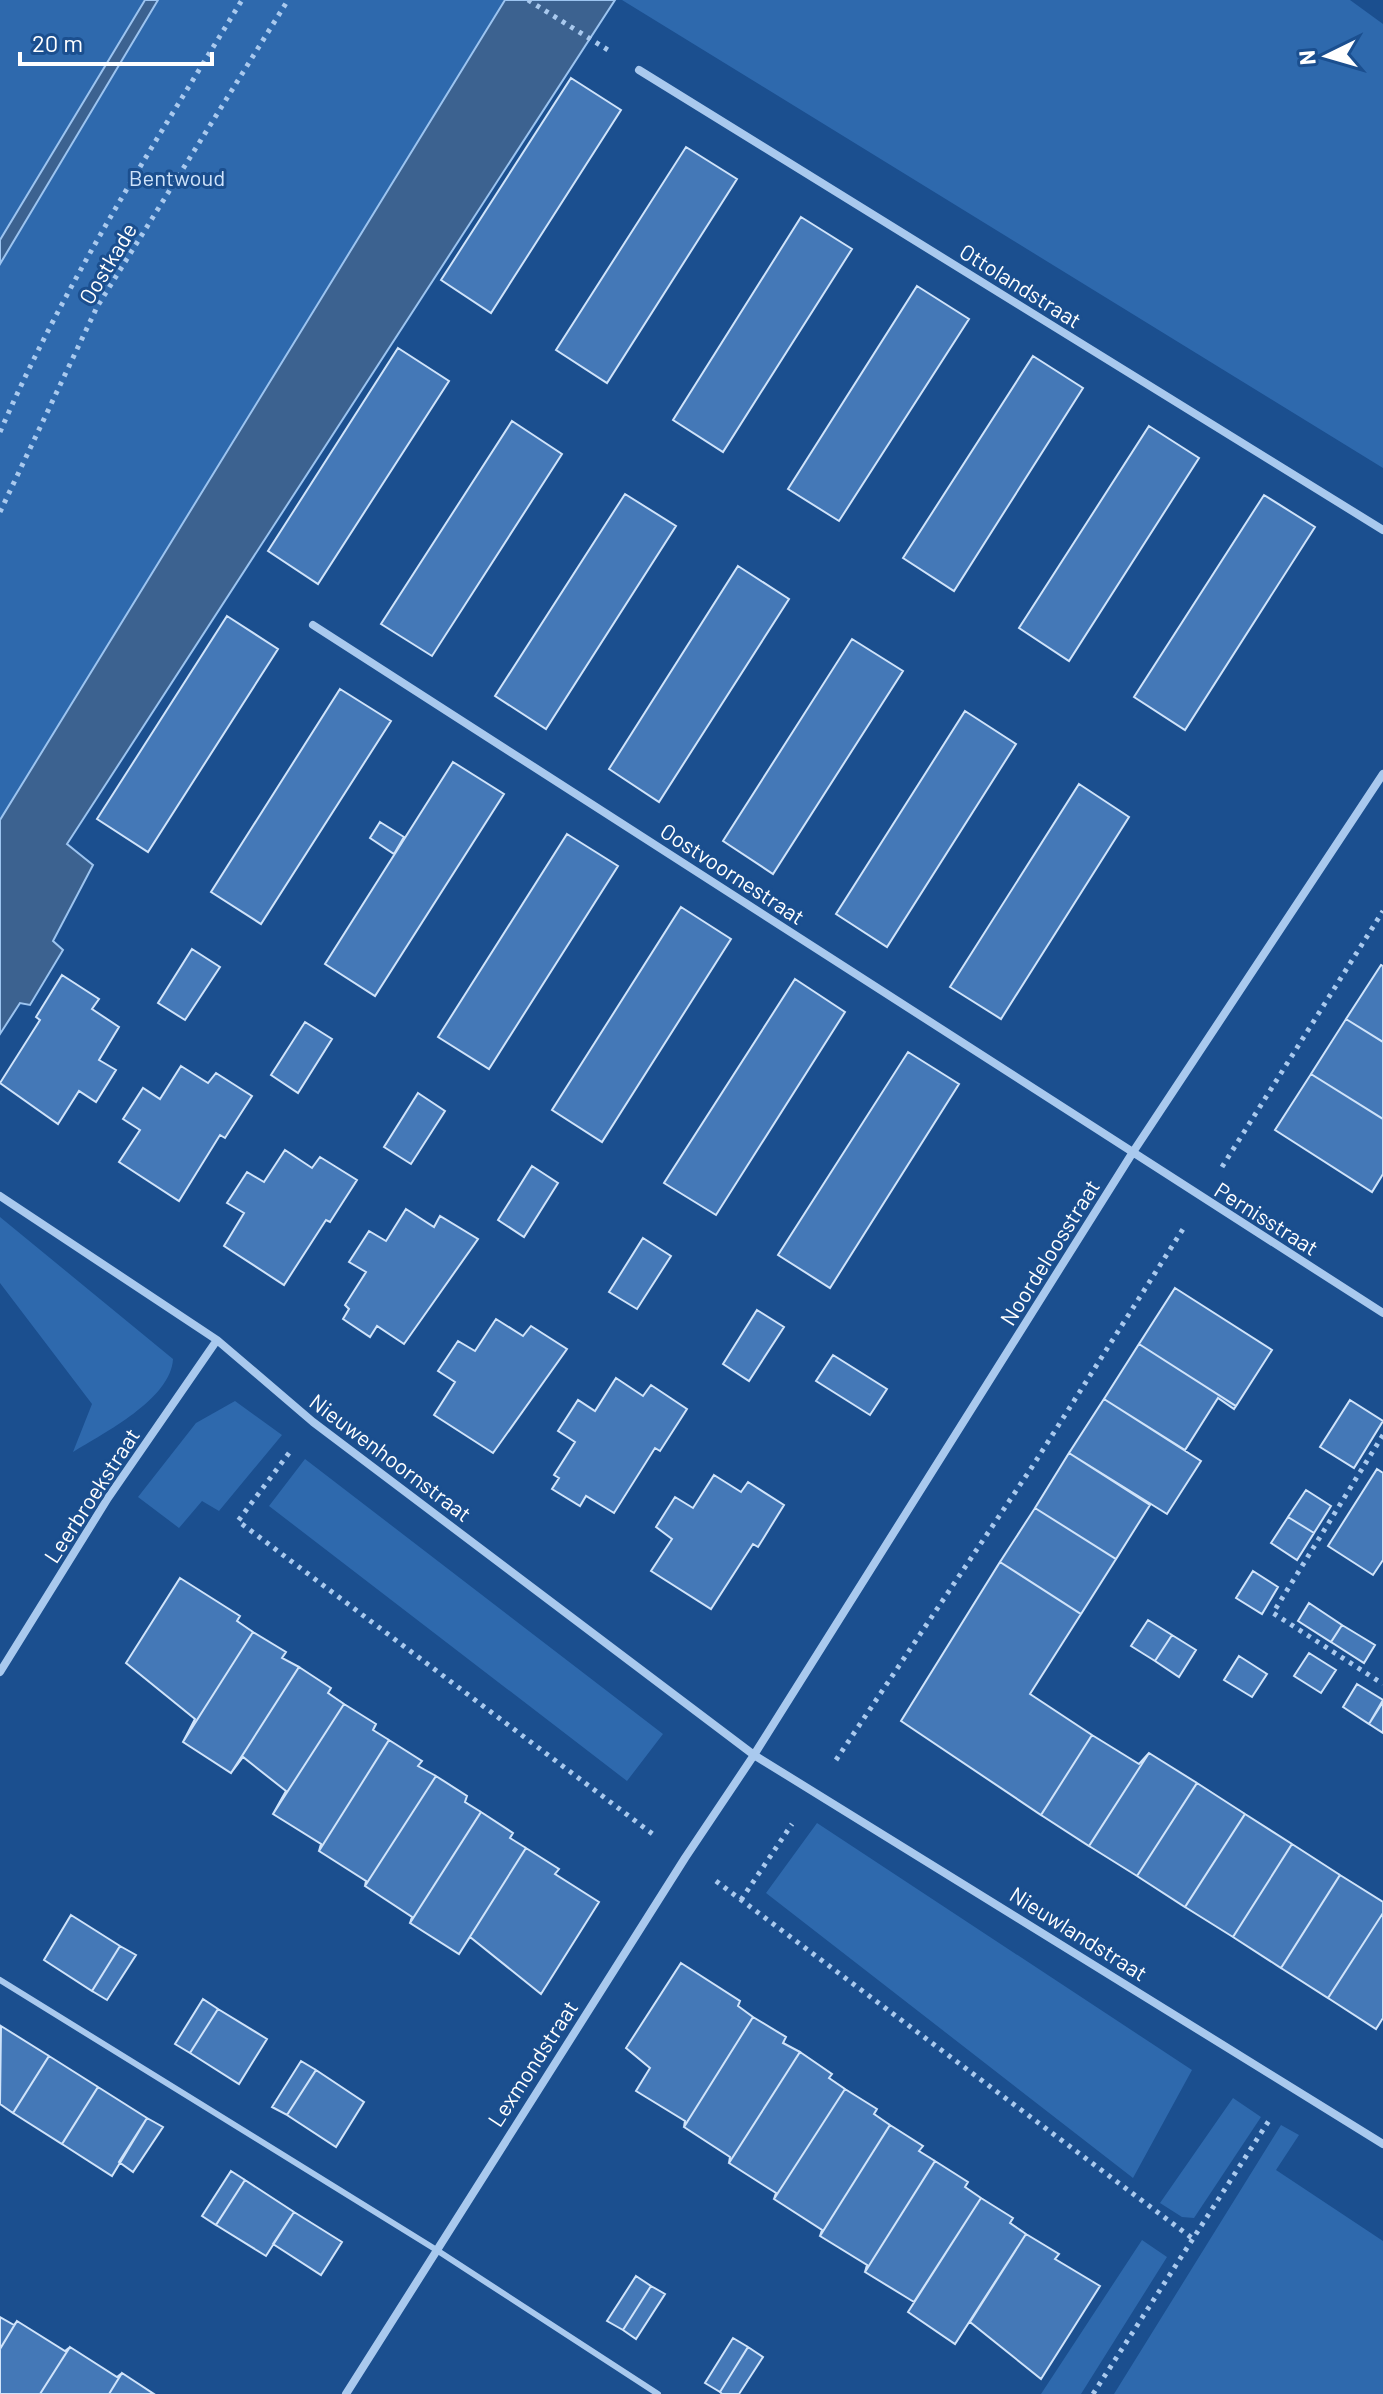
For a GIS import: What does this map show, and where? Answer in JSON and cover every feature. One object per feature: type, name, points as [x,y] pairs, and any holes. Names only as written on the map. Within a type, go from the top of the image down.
[{"type":"street","name":"Ottolandstraat","points":[[639,70],[1383,530]]},
{"type":"street","name":"Oostvoornestraat","points":[[313,625],[1133,1152]]},
{"type":"street","name":"Noordeloosstraat","points":[[754,1755],[1133,1152],[1383,774]]},
{"type":"street","name":"Pernisstraat","points":[[1133,1152],[1383,1313]]},
{"type":"street","name":"Nieuwenhoornstraat","points":[[0,1196],[217,1340],[313,1422],[754,1755]]},
{"type":"street","name":"Leerbroekstraat","points":[[0,1672],[108,1498],[217,1340]]},
{"type":"street","name":"Nieuwlandstraat","points":[[754,1755],[1383,2144]]},
{"type":"street","name":"Lexmondstraat","points":[[346,2394],[435,2249],[754,1755]]},
{"type":"lane","points":[[0,1980],[435,2249],[658,2394]]},
{"type":"path","points":[[0,432],[33,356],[102,231],[242,0]]},
{"type":"path","name":"Oostkade","points":[[0,512],[97,307],[288,0]]},
{"type":"path","points":[[528,0],[639,70]]},
{"type":"path","points":[[741,1900],[1032,1467],[1383,911]]},
{"type":"path","points":[[1383,1435],[1273,1613],[1383,1684]]},
{"type":"path","points":[[1093,2394],[1292,2085]]},
{"type":"green space","name":"Bentwoud","points":[[0,0],[505,0],[0,820]]},
{"type":"green space","points":[[622,0],[1350,0],[1383,24],[1383,468]]},
{"type":"green space","points":[[0,1217],[173,1359],[161,1388],[149,1401],[118,1425],[73,1452],[92,1404],[0,1283]]},
{"type":"green space","points":[[235,1401],[282,1435],[219,1511],[202,1501],[179,1528],[138,1497],[196,1423]]},
{"type":"green space","points":[[305,1459],[663,1734],[627,1781],[269,1506]]},
{"type":"green space","points":[[817,1823],[1192,2070],[1133,2178],[766,1893]]},
{"type":"green space","points":[[1233,2098],[1261,2117],[1194,2218],[1182,2217],[1160,2203]]},
{"type":"green space","points":[[1281,2125],[1299,2135],[1276,2170],[1383,2241],[1383,2394],[1114,2394]]},
{"type":"green space","points":[[1142,2240],[1167,2257],[1081,2394],[1041,2394]]},
{"type":"shaded area","points":[[145,0],[158,0],[0,264],[0,240]]},
{"type":"shaded area","points":[[505,0],[615,0],[67,844],[93,865],[53,941],[63,950],[30,1005],[20,1003],[0,1034],[0,820]]},
{"type":"building","points":[[571,78],[621,110],[491,313],[441,280]]},
{"type":"building","points":[[686,147],[737,179],[607,383],[556,350]]},
{"type":"building","points":[[801,217],[852,249],[723,452],[673,420]]},
{"type":"building","points":[[917,286],[969,319],[839,521],[788,489]]},
{"type":"building","points":[[398,348],[449,381],[318,584],[268,551]]},
{"type":"building","points":[[1033,356],[1083,388],[954,591],[903,558]]},
{"type":"building","points":[[512,421],[562,454],[432,656],[381,624]]},
{"type":"building","points":[[1149,426],[1199,458],[1069,661],[1019,628]]},
{"type":"building","points":[[625,494],[676,526],[546,729],[495,696]]},
{"type":"building","points":[[1264,495],[1315,527],[1185,730],[1134,697]]},
{"type":"building","points":[[738,566],[789,599],[659,802],[609,769]]},
{"type":"building","points":[[227,616],[278,649],[148,852],[97,819]]},
{"type":"building","points":[[852,639],[903,671],[773,874],[723,841]]},
{"type":"building","points":[[340,689],[391,721],[261,924],[211,892]]},
{"type":"building","points":[[965,711],[1016,744],[887,947],[836,914]]},
{"type":"building","points":[[453,762],[504,794],[375,996],[325,964]]},
{"type":"building","points":[[1079,784],[1129,817],[1001,1019],[950,987]]},
{"type":"building","points":[[380,822],[404,837],[394,854],[370,838]]},
{"type":"building","points":[[567,834],[618,866],[489,1069],[438,1037]]},
{"type":"building","points":[[681,907],[731,939],[602,1142],[552,1110]]},
{"type":"building","points":[[192,949],[220,967],[185,1020],[158,1003]]},
{"type":"building","points":[[1383,966],[1383,1042],[1346,1019]]},
{"type":"building","points":[[62,975],[99,999],[92,1009],[119,1027],[99,1060],[116,1070],[96,1102],[79,1091],[58,1124],[0,1083],[40,1020],[36,1017]]},
{"type":"building","points":[[795,979],[845,1012],[716,1215],[664,1183]]},
{"type":"building","points":[[1346,1019],[1383,1042],[1383,1119],[1311,1074]]},
{"type":"building","points":[[305,1022],[332,1039],[298,1093],[271,1075]]},
{"type":"building","points":[[908,1052],[959,1084],[830,1288],[778,1255]]},
{"type":"building","points":[[181,1066],[208,1083],[216,1073],[252,1096],[225,1138],[220,1135],[179,1201],[119,1162],[140,1130],[123,1119],[143,1088],[160,1099]]},
{"type":"building","points":[[1311,1074],[1383,1119],[1383,1174],[1372,1192],[1275,1130]]},
{"type":"building","points":[[418,1093],[445,1111],[411,1164],[384,1147]]},
{"type":"building","points":[[285,1150],[312,1168],[320,1157],[357,1180],[330,1222],[326,1220],[284,1285],[224,1246],[244,1213],[227,1203],[247,1172],[264,1182]]},
{"type":"building","points":[[532,1166],[558,1183],[524,1237],[498,1220]]},
{"type":"building","points":[[406,1209],[434,1227],[440,1216],[478,1239],[404,1344],[377,1326],[370,1337],[343,1319],[349,1309],[345,1305],[366,1272],[349,1262],[369,1231],[386,1241]]},
{"type":"building","points":[[643,1238],[671,1256],[637,1309],[609,1292]]},
{"type":"building","points":[[1175,1288],[1272,1350],[1236,1406],[1139,1344]]},
{"type":"building","points":[[757,1310],[784,1327],[749,1381],[723,1364]]},
{"type":"building","points":[[496,1319],[523,1336],[531,1326],[567,1349],[493,1453],[434,1415],[455,1382],[438,1371],[458,1341],[475,1351]]},
{"type":"building","points":[[1139,1344],[1236,1406],[1234,1409],[1218,1398],[1185,1450],[1104,1399]]},
{"type":"building","points":[[833,1355],[887,1389],[870,1415],[816,1381]]},
{"type":"building","points":[[616,1378],[643,1396],[651,1385],[687,1409],[660,1451],[655,1448],[614,1513],[586,1496],[580,1506],[552,1489],[559,1478],[554,1475],[575,1442],[558,1431],[578,1400],[595,1411]]},
{"type":"building","points":[[1104,1399],[1201,1461],[1167,1514],[1069,1453]]},
{"type":"building","points":[[1350,1400],[1383,1421],[1354,1468],[1320,1447]]},
{"type":"building","points":[[1069,1453],[1150,1505],[1116,1559],[1035,1508]]},
{"type":"building","points":[[1377,1469],[1383,1473],[1383,1560],[1373,1575],[1328,1546]]},
{"type":"building","points":[[714,1475],[741,1492],[748,1482],[784,1505],[758,1547],[753,1544],[711,1609],[651,1571],[672,1539],[656,1527],[675,1497],[693,1508]]},
{"type":"building","points":[[1306,1490],[1331,1506],[1314,1533],[1288,1517]]},
{"type":"building","points":[[1035,1508],[1116,1559],[1081,1614],[1000,1562]]},
{"type":"building","points":[[1288,1517],[1314,1533],[1297,1560],[1271,1543]]},
{"type":"building","points":[[1000,1562],[1081,1614],[1030,1694],[1092,1735],[1041,1815],[901,1721]]},
{"type":"building","points":[[1253,1571],[1278,1587],[1262,1614],[1236,1598]]},
{"type":"building","points":[[180,1578],[240,1616],[237,1621],[253,1632],[183,1742],[195,1719],[126,1663]]},
{"type":"building","points":[[1309,1603],[1342,1625],[1331,1642],[1298,1621]]},
{"type":"building","points":[[1148,1620],[1172,1635],[1155,1661],[1131,1646]]},
{"type":"building","points":[[1342,1625],[1375,1645],[1364,1663],[1331,1642]]},
{"type":"building","points":[[253,1632],[286,1652],[282,1658],[299,1667],[231,1773],[183,1742]]},
{"type":"building","points":[[1172,1635],[1196,1650],[1179,1677],[1155,1661]]},
{"type":"building","points":[[1309,1653],[1336,1670],[1321,1693],[1294,1676]]},
{"type":"building","points":[[1239,1656],[1267,1674],[1252,1697],[1224,1680]]},
{"type":"building","points":[[299,1667],[331,1688],[328,1693],[344,1704],[273,1814],[286,1791],[243,1757],[231,1773]]},
{"type":"building","points":[[1357,1684],[1383,1700],[1369,1724],[1343,1707]]},
{"type":"building","points":[[1383,1702],[1383,1733],[1369,1724]]},
{"type":"building","points":[[344,1704],[376,1724],[373,1730],[389,1740],[319,1851],[321,1844],[273,1814]]},
{"type":"building","points":[[1092,1735],[1139,1764],[1149,1753],[1089,1846],[1041,1815]]},
{"type":"building","points":[[389,1740],[422,1761],[418,1766],[436,1776],[365,1886],[366,1881],[319,1851]]},
{"type":"building","points":[[1149,1753],[1197,1783],[1137,1876],[1089,1846]]},
{"type":"building","points":[[436,1776],[467,1796],[465,1802],[481,1812],[410,1923],[412,1917],[365,1886]]},
{"type":"building","points":[[1197,1783],[1245,1814],[1185,1907],[1137,1876]]},
{"type":"building","points":[[481,1812],[513,1833],[510,1838],[526,1848],[459,1954],[410,1923]]},
{"type":"building","points":[[1245,1814],[1292,1844],[1233,1937],[1185,1907]]},
{"type":"building","points":[[1292,1844],[1340,1875],[1281,1968],[1233,1937]]},
{"type":"building","points":[[526,1848],[559,1869],[555,1874],[599,1902],[541,1994],[470,1937],[459,1954]]},
{"type":"building","points":[[1340,1875],[1383,1902],[1383,1913],[1328,1998],[1281,1968]]},
{"type":"building","points":[[1383,1913],[1383,2018],[1376,2029],[1328,1998]]},
{"type":"building","points":[[71,1915],[120,1946],[92,1991],[44,1960]]},
{"type":"building","points":[[120,1946],[136,1955],[107,2000],[92,1991]]},
{"type":"building","points":[[681,1963],[740,2001],[738,2006],[753,2017],[684,2127],[685,2121],[636,2091],[650,2068],[626,2048]]},
{"type":"building","points":[[203,1999],[218,2009],[190,2053],[175,2044]]},
{"type":"building","points":[[218,2009],[267,2039],[239,2084],[190,2053]]},
{"type":"building","points":[[753,2017],[786,2037],[783,2043],[800,2052],[729,2163],[730,2157],[684,2127]]},
{"type":"building","points":[[1,2026],[49,2056],[13,2113],[0,2104]]},
{"type":"building","points":[[800,2052],[832,2074],[829,2078],[845,2089],[774,2199],[776,2193],[729,2163]]},
{"type":"building","points":[[49,2056],[98,2087],[62,2144],[13,2113]]},
{"type":"building","points":[[301,2061],[316,2070],[287,2115],[272,2107]]},
{"type":"building","points":[[316,2070],[364,2102],[336,2147],[287,2115]]},
{"type":"building","points":[[98,2087],[147,2118],[112,2176],[62,2144]]},
{"type":"building","points":[[845,2089],[877,2109],[874,2114],[890,2125],[820,2236],[822,2230],[774,2199]]},
{"type":"building","points":[[147,2118],[163,2127],[133,2172],[119,2162]]},
{"type":"building","points":[[890,2125],[923,2146],[919,2151],[935,2161],[865,2272],[867,2265],[820,2236]]},
{"type":"building","points":[[935,2161],[968,2182],[965,2187],[981,2198],[914,2302],[865,2272]]},
{"type":"building","points":[[231,2171],[245,2180],[216,2225],[202,2216]]},
{"type":"building","points":[[245,2180],[294,2212],[266,2256],[216,2225]]},
{"type":"building","points":[[981,2198],[1013,2218],[1010,2223],[1026,2234],[955,2344],[908,2312]]},
{"type":"building","points":[[294,2212],[342,2242],[321,2275],[273,2244]]},
{"type":"building","points":[[1026,2234],[1059,2254],[1055,2259],[1100,2286],[1041,2379],[970,2322]]},
{"type":"building","points":[[636,2276],[651,2286],[623,2330],[607,2321]]},
{"type":"building","points":[[651,2286],[665,2294],[636,2339],[623,2330]]},
{"type":"building","points":[[0,2317],[14,2325],[17,2321],[0,2349]]},
{"type":"building","points":[[17,2321],[65,2351],[70,2347],[40,2394],[0,2394],[0,2349]]},
{"type":"building","points":[[733,2338],[748,2347],[720,2392],[705,2383]]},
{"type":"building","points":[[70,2347],[117,2377],[122,2373],[109,2394],[40,2394]]},
{"type":"building","points":[[748,2347],[763,2357],[739,2394],[722,2394],[720,2392]]},
{"type":"building","points":[[122,2373],[154,2394],[109,2394]]}]
